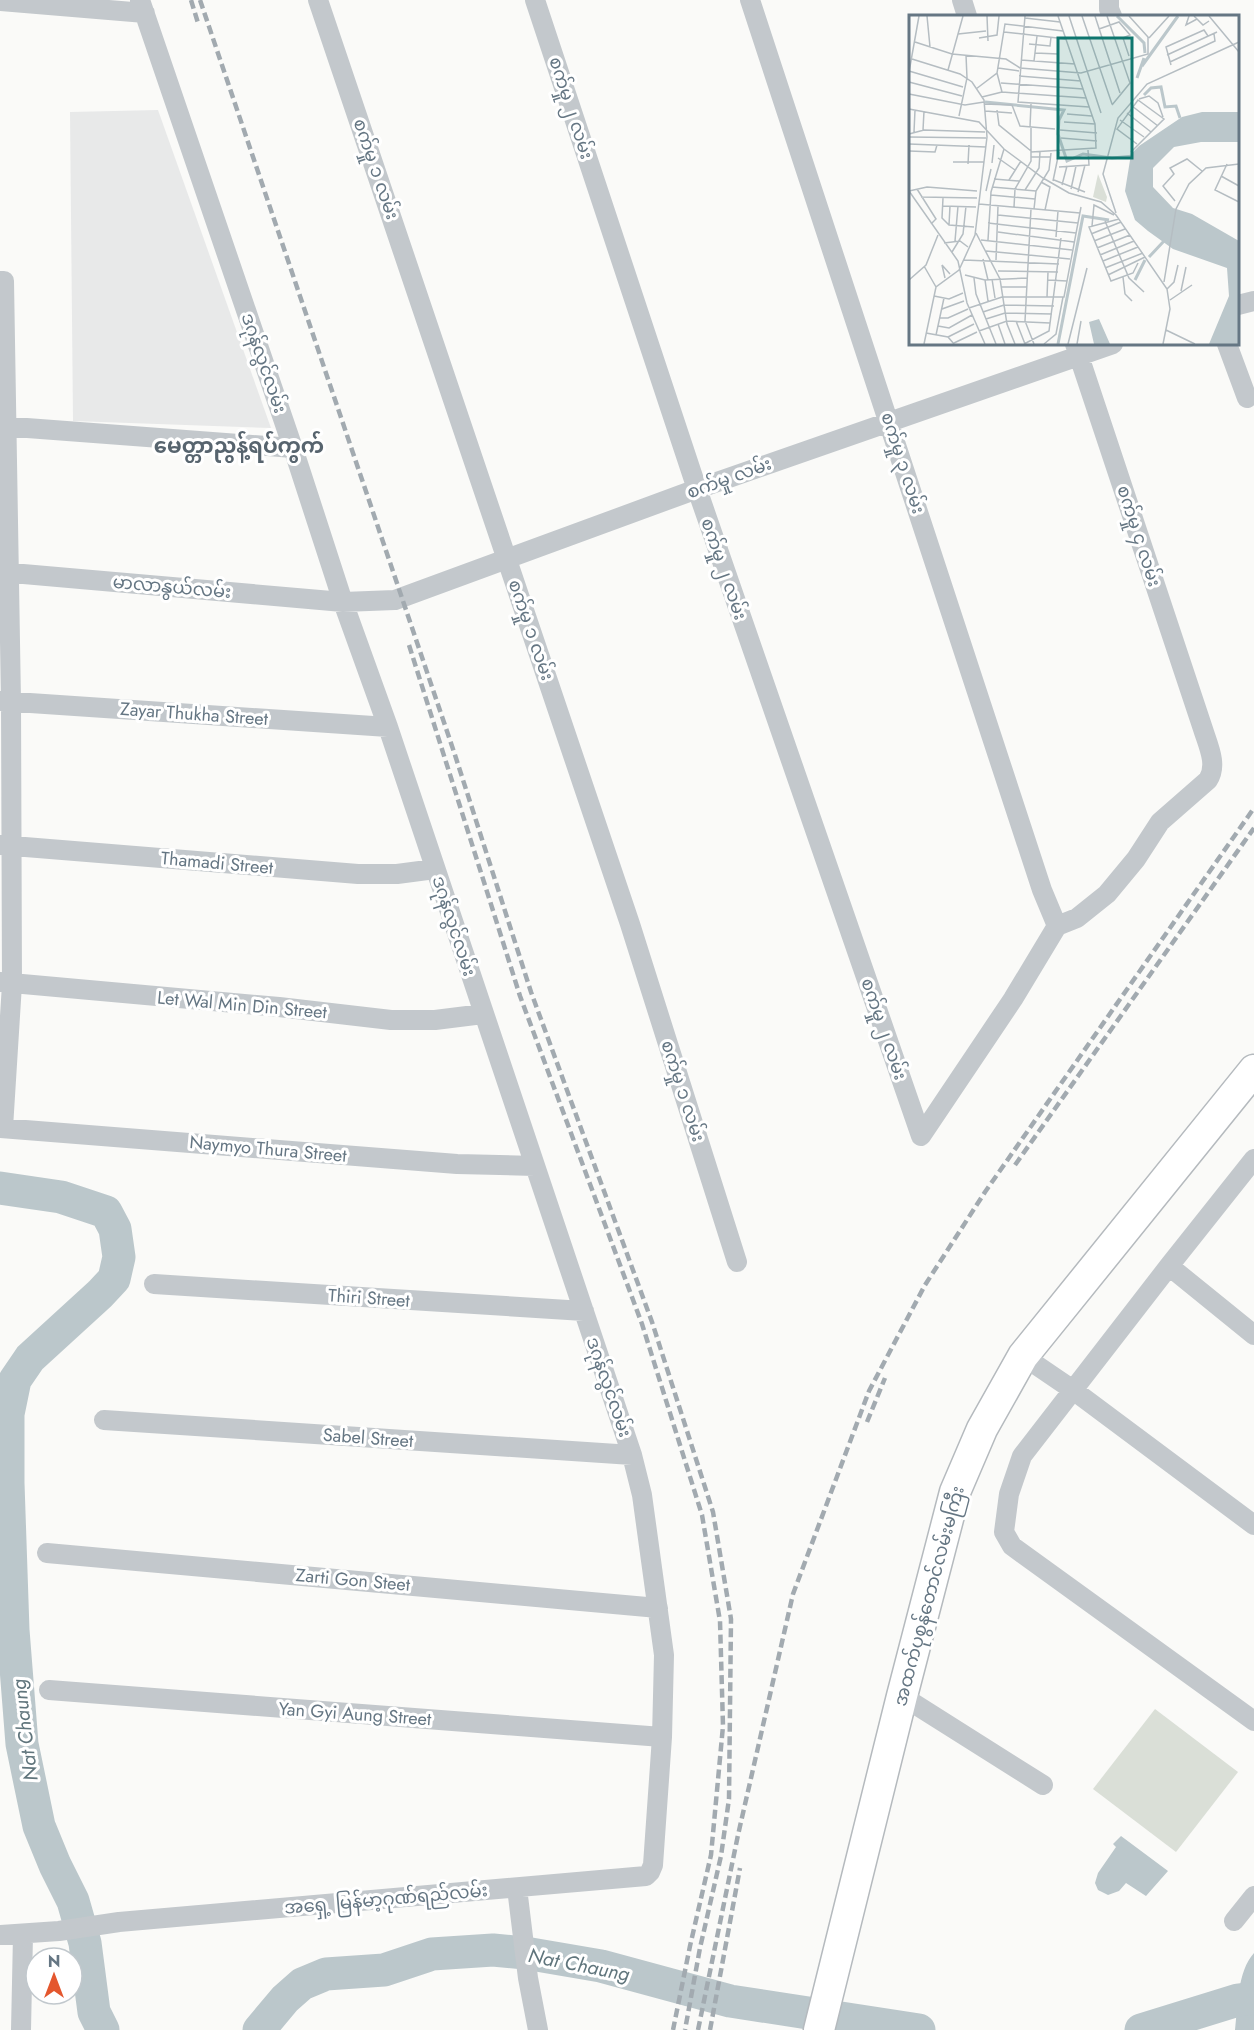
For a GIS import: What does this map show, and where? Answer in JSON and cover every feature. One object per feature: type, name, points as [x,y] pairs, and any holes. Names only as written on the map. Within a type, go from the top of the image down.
[{"type":"main road","name":"အထက်ပုစွန်တောင်လမ်းမကြီး","points":[[819,2030],[955,1491],[982,1429],[1023,1356],[1254,1070]]},
{"type":"street","name":"စက်မှု ၁ လမ်း","points":[[318,0],[630,924],[737,1262]]},
{"type":"street","name":"စက်မှု ၂ လမ်း","points":[[535,0],[697,489],[921,1136],[1013,999],[1058,926]]},
{"type":"street","name":"စက်မှု ၃ လမ်း","points":[[750,0],[1042,890],[1058,926]]},
{"type":"street","points":[[962,0],[967,15]]},
{"type":"street","points":[[1109,0],[1112,15]]},
{"type":"street","points":[[0,1],[143,7]]},
{"type":"street","name":"ဒဂုန်လွင်လမ်း","points":[[143,7],[632,1455],[642,1495],[664,1654],[662,1737],[653,1865],[650,1872]]},
{"type":"street","points":[[1,1128],[6,983],[2,281]]},
{"type":"street","points":[[1239,305],[1254,301]]},
{"type":"street","name":"စက်မှု လမ်း","points":[[343,602],[395,600],[697,489],[890,422],[1077,349],[1106,345]]},
{"type":"street","points":[[1227,345],[1247,398]]},
{"type":"street","name":"စက်မှု ၄ လမ်း","points":[[1058,926],[1077,918],[1107,894],[1136,859],[1160,822],[1208,780],[1212,775],[1213,766],[1203,729],[1077,349]]},
{"type":"street","points":[[3,427],[293,448]]},
{"type":"street","name":"မာလာနွယ်လမ်း","points":[[4,572],[343,602]]},
{"type":"street","name":"Zayar Thukha Street","points":[[5,701],[388,727]]},
{"type":"street","name":"Thamadi Street","points":[[6,845],[358,874],[397,874],[435,868]]},
{"type":"street","name":"Let Wal Min Din Street","points":[[6,983],[279,1007],[391,1020],[435,1020],[483,1014]]},
{"type":"street","name":"Naymyo Thura Street","points":[[1,1128],[457,1164],[535,1166]]},
{"type":"street","points":[[1254,1159],[1168,1266],[1022,1456],[1009,1494],[1004,1532],[1012,1546],[1254,1721]]},
{"type":"street","points":[[1168,1266],[1254,1335]]},
{"type":"street","name":"Thiri Street","points":[[154,1284],[584,1311]]},
{"type":"street","points":[[1023,1356],[1073,1390],[1254,1525]]},
{"type":"street","name":"Sabel Street","points":[[104,1420],[632,1455]]},
{"type":"street","name":"Zarti Gon Steet","points":[[47,1553],[658,1608]]},
{"type":"street","name":"Yan Gyi Aung Street","points":[[49,1690],[662,1737]]},
{"type":"street","points":[[902,1696],[1043,1785]]},
{"type":"street","name":"အရှေ့ မြန်မာ့ဂုဏ်ရည်လမ်း","points":[[0,1935],[23,1935],[119,1922],[646,1876],[650,1872]]},
{"type":"street","points":[[517,1888],[537,2030]]},
{"type":"street","points":[[1234,1921],[1254,1896]]},
{"type":"street","points":[[21,2030],[23,1935]]},
{"type":"shaded area","points":[[158,110],[271,428],[73,421],[70,112]]},
{"type":"shaded area","points":[[1155,1709],[1238,1772],[1176,1852],[1093,1789]]},
{"type":"shaded area","points":[[1121,1836],[1168,1871],[1146,1896],[1126,1883],[1119,1891],[1108,1895],[1098,1890],[1095,1883],[1098,1873],[1116,1847],[1113,1844]]},
{"type":"shaded area","points":[[1254,1953],[1254,2030],[1235,2030],[1241,1979]]},
{"type":"waterway","name":"Nat Chaung","points":[[0,1188],[61,1197],[106,1212],[115,1229],[119,1257],[114,1279],[30,1358],[15,1380],[8,1414],[13,1630],[22,1744],[39,1826],[73,1901],[85,1943],[94,2012],[103,2030]]},
{"type":"waterway","name":"Nat Chaung","points":[[259,2030],[285,1999],[302,1984],[326,1974],[384,1970],[432,1954],[493,1950],[601,1966],[730,2001],[919,2030]]},
{"type":"waterway","name":"Nat Chaung","points":[[1141,2030],[1238,2000],[1254,1998]]},
{"type":"railway","points":[[191,0],[198,23]]},
{"type":"railway","points":[[200,0],[455,755],[531,992],[652,1322],[713,1512],[731,1619],[729,1799],[721,1856],[700,1948],[685,2030]]},
{"type":"railway","points":[[409,645],[520,996],[642,1324],[702,1515],[720,1621],[723,1726],[711,1855],[673,2030]]},
{"type":"railway","points":[[698,2030],[738,1835],[793,1594],[869,1391],[925,1285],[985,1192],[1254,808]]},
{"type":"railway","points":[[1015,1165],[1254,828]]},
{"type":"railway","points":[[867,1422],[885,1378]]},
{"type":"railway","points":[[710,2030],[740,1868]]},
{"type":"district","name":"မေတ္တာညွန့်ရပ်ကွက်","points":[[239,446]]}]
